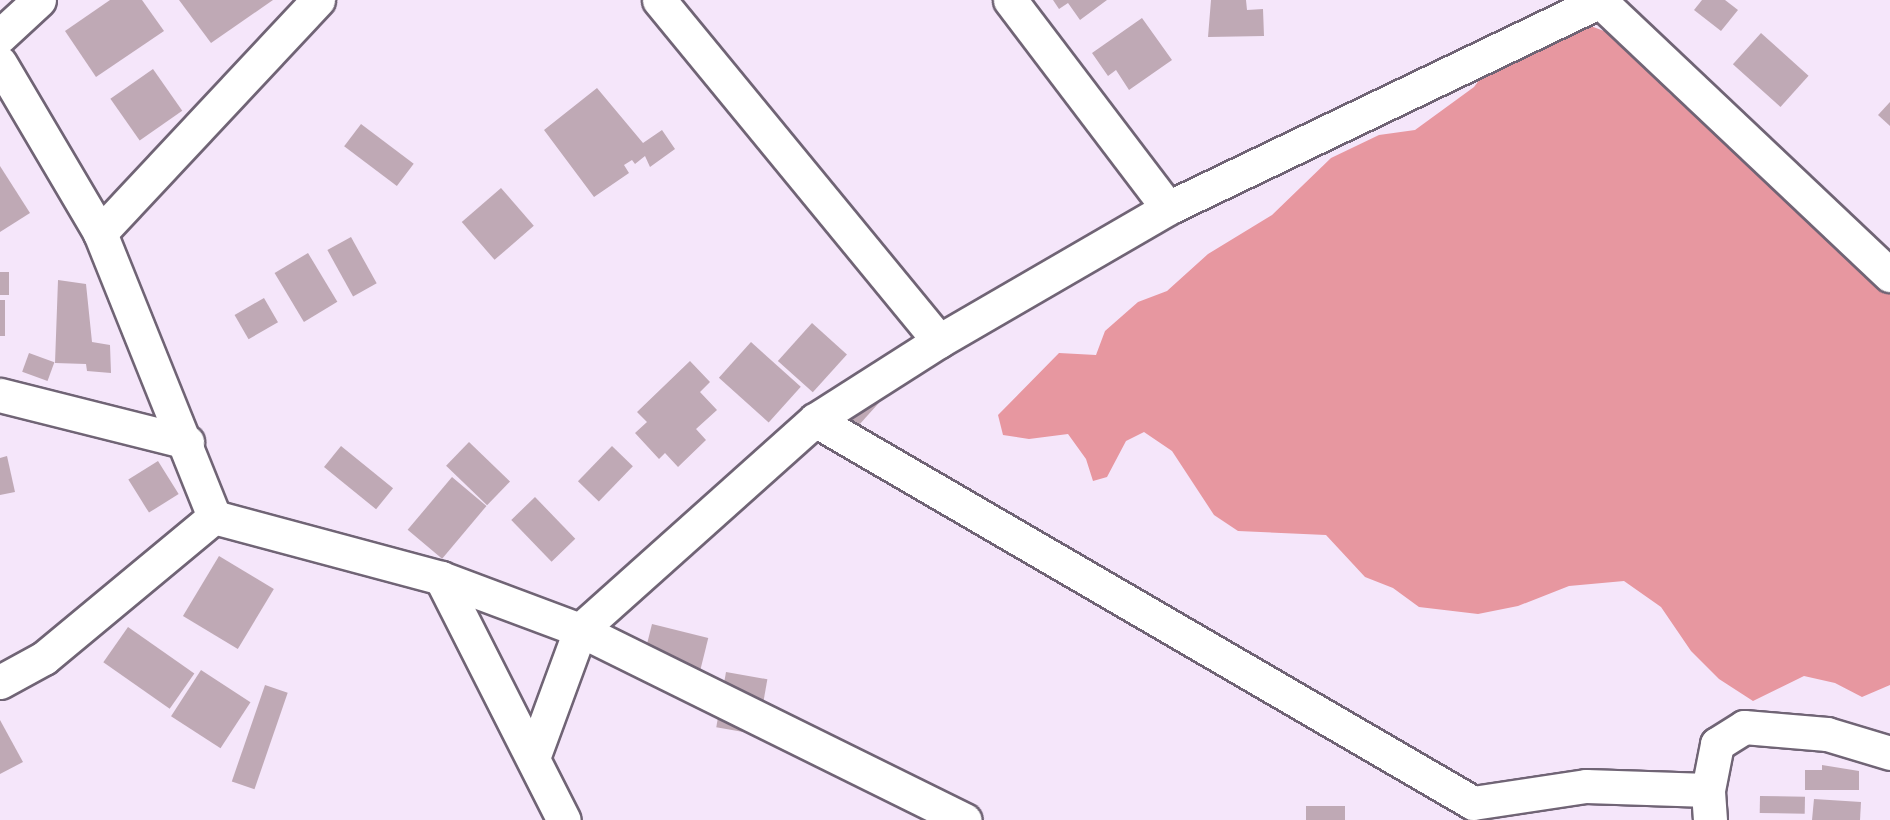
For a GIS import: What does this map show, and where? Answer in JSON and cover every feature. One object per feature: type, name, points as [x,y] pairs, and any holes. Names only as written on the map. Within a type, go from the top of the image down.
[{"type":"street","points":[[0,36],[39,0]]},
{"type":"street","points":[[100,233],[318,0]]},
{"type":"street","points":[[658,0],[939,341]]},
{"type":"street","points":[[1010,0],[1168,208]]},
{"type":"street","points":[[533,758],[580,630],[815,420],[939,341],[1168,208],[1601,1],[1890,275]]},
{"type":"street","points":[[0,63],[100,233],[187,442],[214,517]]},
{"type":"street","points":[[0,395],[187,442]]},
{"type":"street","points":[[815,420],[1472,811],[1586,786],[1709,805],[1717,744],[1744,727],[1827,734],[1890,753]]},
{"type":"street","points":[[214,517],[441,578],[580,630],[965,820]]},
{"type":"street","points":[[0,682],[44,658],[214,517]]},
{"type":"street","points":[[441,578],[564,820]]},
{"type":"shaded area","points":[[1567,17],[1625,39],[1669,93],[1796,195],[1820,235],[1890,293],[1890,685],[1862,697],[1835,683],[1804,676],[1753,701],[1719,679],[1691,651],[1661,607],[1624,581],[1569,586],[1518,606],[1478,614],[1419,607],[1393,588],[1365,577],[1326,535],[1238,531],[1214,515],[1172,451],[1144,432],[1126,441],[1107,477],[1093,481],[1086,459],[1068,434],[1029,439],[1003,435],[998,415],[1059,353],[1096,355],[1105,331],[1138,302],[1167,291],[1208,254],[1272,215],[1331,158],[1379,135],[1415,130],[1474,87],[1497,56]]},
{"type":"building","points":[[110,0],[142,0],[164,31],[96,77],[65,31]]},
{"type":"building","points":[[179,0],[273,0],[211,43]]},
{"type":"building","points":[[1053,0],[1107,0],[1080,20],[1068,3],[1059,9]]},
{"type":"building","points":[[1211,0],[1246,0],[1247,10],[1263,9],[1264,36],[1208,37]]},
{"type":"building","points":[[1702,0],[1725,0],[1738,10],[1721,31],[1694,10]]},
{"type":"building","points":[[1142,18],[1172,60],[1129,90],[1116,70],[1108,76],[1092,53]]},
{"type":"building","points":[[1761,33],[1809,76],[1780,107],[1733,64]]},
{"type":"building","points":[[153,69],[182,111],[140,141],[110,99]]},
{"type":"building","points":[[597,88],[643,143],[662,130],[675,149],[650,167],[645,156],[635,164],[632,160],[624,165],[629,173],[594,197],[544,130]]},
{"type":"building","points":[[1890,102],[1890,126],[1878,115]]},
{"type":"building","points":[[361,124],[414,164],[397,186],[344,146]]},
{"type":"building","points":[[0,166],[30,213],[0,232]]},
{"type":"building","points":[[501,188],[534,226],[495,260],[462,222]]},
{"type":"building","points":[[351,237],[377,283],[353,296],[327,250]]},
{"type":"building","points":[[308,253],[337,302],[304,322],[275,273]]},
{"type":"building","points":[[0,272],[9,272],[9,295],[0,295]]},
{"type":"building","points":[[58,280],[86,284],[92,342],[110,345],[111,373],[87,371],[86,364],[55,363]]},
{"type":"building","points":[[264,298],[278,322],[249,339],[235,315]]},
{"type":"building","points":[[0,300],[5,300],[5,336],[0,336]]},
{"type":"building","points":[[812,323],[847,354],[813,392],[778,361]]},
{"type":"building","points":[[751,342],[801,387],[769,423],[719,378]]},
{"type":"building","points":[[29,353],[54,362],[48,381],[22,372]]},
{"type":"building","points":[[690,361],[710,382],[700,392],[717,410],[696,429],[706,440],[678,467],[665,453],[659,459],[635,433],[647,422],[637,412]]},
{"type":"building","points":[[851,377],[879,402],[855,429],[827,404]]},
{"type":"building","points":[[469,442],[510,482],[487,505],[446,466]]},
{"type":"building","points":[[341,446],[393,488],[376,509],[324,467]]},
{"type":"building","points":[[612,446],[633,466],[599,501],[578,481]]},
{"type":"building","points":[[7,456],[15,492],[0,495],[0,458]]},
{"type":"building","points":[[158,461],[179,494],[149,513],[128,480]]},
{"type":"building","points":[[452,477],[486,506],[442,559],[408,530]]},
{"type":"building","points":[[535,497],[575,539],[552,562],[511,520]]},
{"type":"building","points":[[219,556],[274,589],[238,649],[183,616]]},
{"type":"building","points":[[652,624],[708,638],[696,688],[639,674]]},
{"type":"building","points":[[128,627],[194,673],[170,709],[103,662]]},
{"type":"building","points":[[201,670],[250,702],[221,748],[171,716]]},
{"type":"building","points":[[726,672],[767,679],[758,734],[716,727]]},
{"type":"building","points":[[265,685],[288,693],[254,789],[232,781]]},
{"type":"building","points":[[0,720],[23,762],[0,774]]},
{"type":"building","points":[[1822,765],[1859,771],[1859,790],[1805,790],[1805,770],[1822,770]]},
{"type":"building","points":[[1760,796],[1805,797],[1805,814],[1760,813]]},
{"type":"building","points":[[1814,799],[1861,802],[1860,820],[1812,820]]},
{"type":"building","points":[[1306,806],[1345,806],[1345,820],[1306,820]]}]
